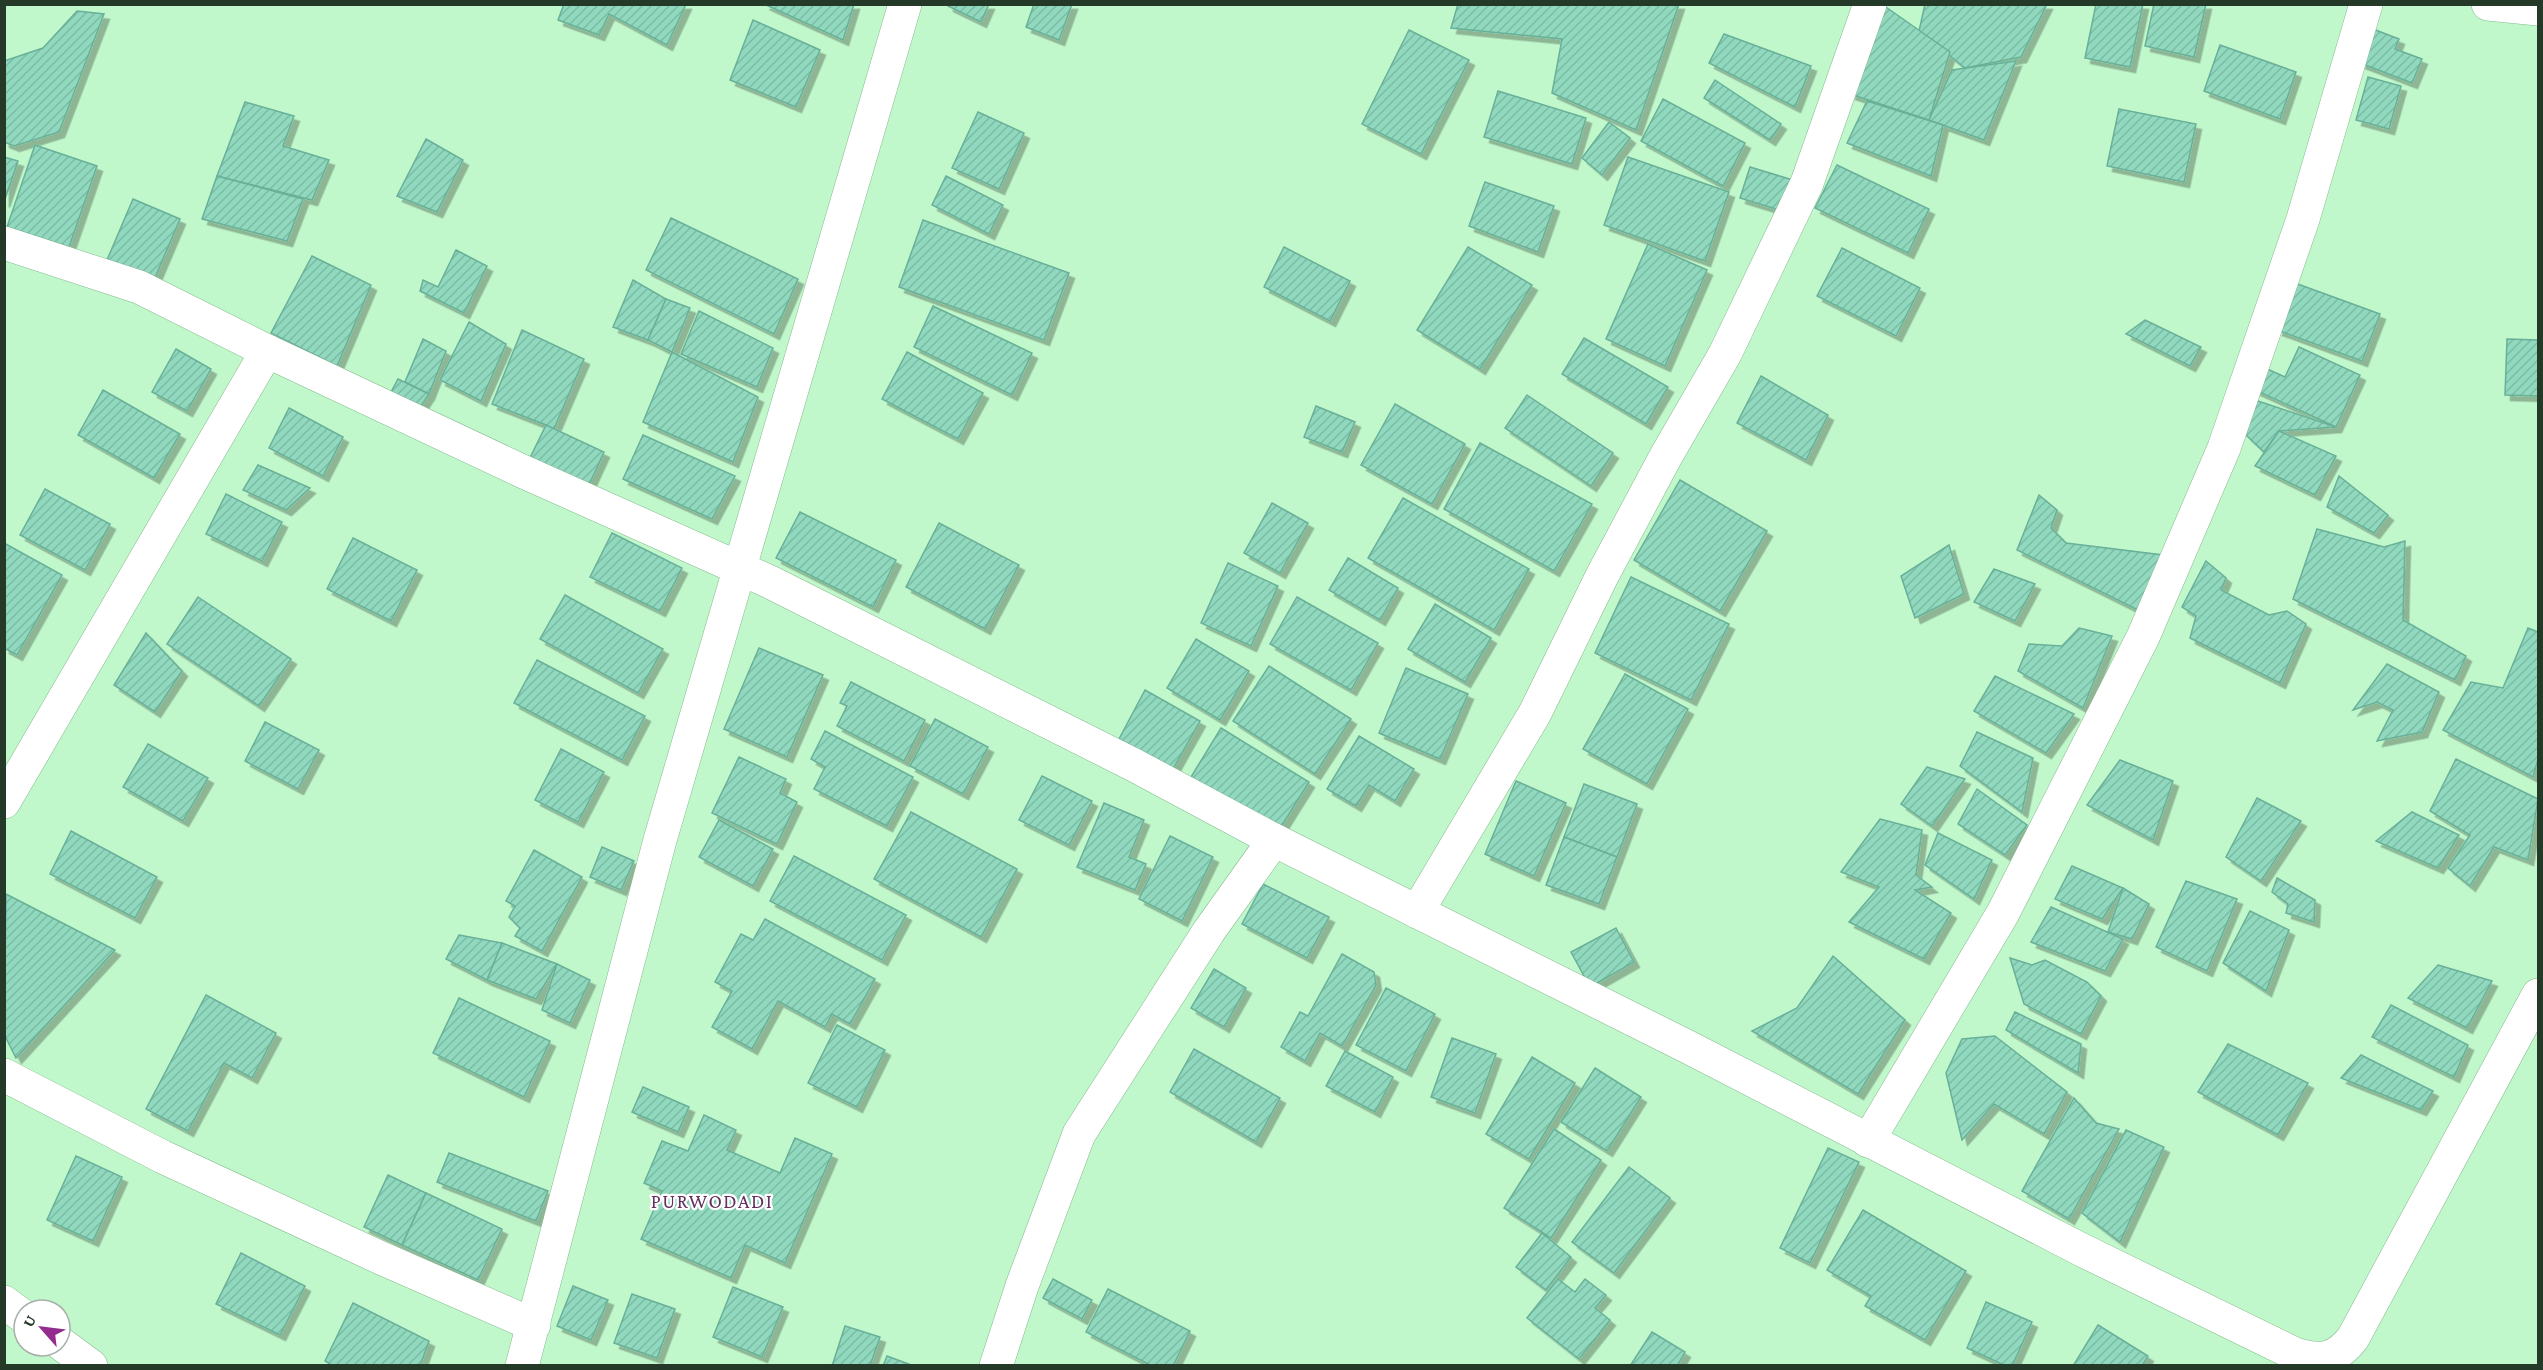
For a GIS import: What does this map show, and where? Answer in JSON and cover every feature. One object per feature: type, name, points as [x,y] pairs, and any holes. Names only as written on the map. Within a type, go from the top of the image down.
[{"type":"street","points":[[522,1365],[660,840],[905,4]]},
{"type":"street","points":[[1417,912],[1535,713],[1607,566],[1666,456],[1725,354],[1807,183],[1870,4]]},
{"type":"street","points":[[1868,1141],[2003,913],[2143,637],[2224,448],[2303,219],[2366,4]]},
{"type":"street","points":[[2489,5],[2538,9]]},
{"type":"street","points":[[4,243],[139,287],[267,351],[524,472],[740,568],[1134,765],[1274,840],[1688,1047],[2093,1256],[2295,1354],[2308,1358],[2332,1357],[2343,1351],[2353,1338],[2538,995]]},
{"type":"street","points":[[4,802],[267,351]]},
{"type":"street","points":[[996,1365],[1022,1286],[1079,1134],[1209,931],[1274,840]]},
{"type":"street","points":[[4,1075],[164,1157],[381,1258],[534,1325]]},
{"type":"street","points":[[72,1352],[91,1365]]},
{"type":"building","points":[[564,4],[686,4],[667,45],[609,14],[599,35],[558,20]]},
{"type":"building","points":[[764,4],[854,4],[843,40]]},
{"type":"building","points":[[948,4],[989,4],[981,22]]},
{"type":"building","points":[[1034,4],[1072,4],[1059,40],[1026,27]]},
{"type":"building","points":[[1458,4],[1679,4],[1636,130],[1552,93],[1562,39],[1451,28]]},
{"type":"building","points":[[1925,4],[2047,4],[2021,57],[1965,68],[1919,31]]},
{"type":"building","points":[[2096,4],[2143,4],[2130,67],[2085,58]]},
{"type":"building","points":[[2154,4],[2206,4],[2194,57],[2145,46]]},
{"type":"building","points":[[1883,5],[1950,52],[1929,120],[1850,94]]},
{"type":"building","points":[[77,11],[104,14],[59,132],[14,146],[4,142],[4,61],[43,48]]},
{"type":"building","points":[[753,20],[820,50],[796,107],[730,80]]},
{"type":"building","points":[[2373,29],[2399,39],[2395,49],[2422,59],[2412,83],[2360,63]]},
{"type":"building","points":[[1409,30],[1469,60],[1421,154],[1362,124]]},
{"type":"building","points":[[1724,34],[1811,66],[1795,107],[1709,63]]},
{"type":"building","points":[[2220,45],[2296,72],[2280,119],[2204,91]]},
{"type":"building","points":[[2016,61],[1984,140],[1929,120],[1952,70]]},
{"type":"building","points":[[2368,77],[2401,86],[2389,129],[2356,120]]},
{"type":"building","points":[[1715,80],[1781,124],[1770,140],[1704,98]]},
{"type":"building","points":[[1498,91],[1586,118],[1572,164],[1484,137]]},
{"type":"building","points":[[1663,99],[1745,143],[1723,186],[1641,141]]},
{"type":"building","points":[[1867,101],[1943,125],[1931,176],[1847,143]]},
{"type":"building","points":[[245,102],[294,116],[283,146],[329,160],[312,200],[217,176]]},
{"type":"building","points":[[2119,109],[2196,124],[2184,182],[2107,166]]},
{"type":"building","points":[[978,112],[1024,133],[999,189],[952,168]]},
{"type":"building","points":[[1609,122],[1630,138],[1602,175],[1582,158]]},
{"type":"building","points":[[426,139],[463,160],[437,212],[397,196]]},
{"type":"building","points":[[35,145],[97,166],[69,247],[7,227]]},
{"type":"building","points":[[4,157],[18,161],[4,202]]},
{"type":"building","points":[[1628,157],[1729,192],[1705,261],[1604,225]]},
{"type":"building","points":[[1837,165],[1929,209],[1908,253],[1815,208]]},
{"type":"building","points":[[1750,167],[1796,181],[1786,212],[1740,198]]},
{"type":"building","points":[[217,176],[303,199],[287,241],[202,219]]},
{"type":"building","points":[[946,176],[1003,205],[989,234],[932,205]]},
{"type":"building","points":[[1485,182],[1554,206],[1538,252],[1469,226]]},
{"type":"building","points":[[133,199],[180,219],[154,280],[107,260]]},
{"type":"building","points":[[671,218],[798,279],[774,334],[646,270]]},
{"type":"building","points":[[923,220],[1069,273],[1044,340],[899,287]]},
{"type":"building","points":[[1648,244],[1707,270],[1665,366],[1606,339]]},
{"type":"building","points":[[1284,247],[1350,281],[1330,321],[1264,287]]},
{"type":"building","points":[[1468,247],[1532,285],[1480,369],[1417,330]]},
{"type":"building","points":[[1842,248],[1920,288],[1896,336],[1817,296]]},
{"type":"building","points":[[456,250],[487,266],[464,313],[420,291],[423,280],[438,287]]},
{"type":"building","points":[[312,256],[371,285],[337,366],[271,333]]},
{"type":"building","points":[[633,280],[666,299],[648,340],[613,327]]},
{"type":"building","points":[[2295,283],[2380,314],[2362,361],[2277,330]]},
{"type":"building","points":[[666,299],[690,308],[672,352],[648,340]]},
{"type":"building","points":[[933,306],[1032,353],[1012,395],[914,347]]},
{"type":"building","points":[[699,311],[773,348],[757,387],[681,354]]},
{"type":"building","points":[[2145,320],[2201,347],[2190,366],[2126,334]]},
{"type":"building","points":[[469,322],[506,344],[481,401],[440,380]]},
{"type":"building","points":[[522,330],[584,359],[553,431],[546,425],[492,404]]},
{"type":"building","points":[[1584,338],[1668,387],[1646,424],[1562,374]]},
{"type":"building","points":[[423,339],[446,351],[429,394],[405,382]]},
{"type":"building","points":[[2507,339],[2538,340],[2538,396],[2505,395]]},
{"type":"building","points":[[2299,347],[2360,375],[2336,427],[2253,389],[2263,367],[2285,377]]},
{"type":"building","points":[[176,349],[211,369],[187,411],[152,392]]},
{"type":"building","points":[[672,352],[758,397],[733,462],[643,422]]},
{"type":"building","points":[[907,352],[983,393],[958,439],[882,399]]},
{"type":"building","points":[[1761,376],[1828,415],[1806,460],[1737,423]]},
{"type":"building","points":[[398,379],[429,394],[419,409],[390,394]]},
{"type":"building","points":[[103,390],[180,434],[154,478],[78,435]]},
{"type":"building","points":[[1527,395],[1613,453],[1591,486],[1505,428]]},
{"type":"building","points":[[2255,400],[2336,427],[2279,431],[2264,452],[2246,435]]},
{"type":"building","points":[[1395,404],[1465,444],[1432,504],[1361,465]]},
{"type":"building","points":[[1316,406],[1355,422],[1342,452],[1304,437]]},
{"type":"building","points":[[289,408],[343,437],[323,476],[269,448]]},
{"type":"building","points":[[546,425],[604,452],[588,487],[529,460]]},
{"type":"building","points":[[2279,431],[2336,456],[2315,495],[2255,466]]},
{"type":"building","points":[[643,435],[735,476],[712,519],[623,479]]},
{"type":"building","points":[[1480,443],[1592,504],[1554,571],[1444,509]]},
{"type":"building","points":[[258,465],[310,488],[286,510],[243,490]]},
{"type":"building","points":[[2339,476],[2388,515],[2374,533],[2327,507]]},
{"type":"building","points":[[1680,480],[1767,531],[1720,611],[1634,560]]},
{"type":"building","points":[[45,489],[110,524],[85,570],[20,535]]},
{"type":"building","points":[[226,494],[282,522],[262,561],[206,534]]},
{"type":"building","points":[[2039,495],[2057,510],[2051,528],[2066,543],[2163,555],[2144,613],[2017,550]]},
{"type":"building","points":[[1403,498],[1529,569],[1494,630],[1368,558]]},
{"type":"building","points":[[1272,503],[1308,523],[1280,573],[1244,553]]},
{"type":"building","points":[[800,512],[896,560],[873,607],[776,558]]},
{"type":"building","points":[[939,523],[1019,565],[985,629],[906,587]]},
{"type":"building","points":[[2317,529],[2384,547],[2405,541],[2403,620],[2466,656],[2455,680],[2293,599]]},
{"type":"building","points":[[612,533],[682,568],[660,611],[590,577]]},
{"type":"building","points":[[353,538],[417,570],[391,621],[327,589]]},
{"type":"building","points":[[4,543],[62,575],[17,655],[4,648]]},
{"type":"building","points":[[1949,545],[1964,594],[1915,618],[1901,576]]},
{"type":"building","points":[[1348,558],[1398,588],[1380,620],[1329,590]]},
{"type":"building","points":[[2206,561],[2226,578],[2221,590],[2269,615],[2287,611],[2306,624],[2280,683],[2190,638],[2196,616],[2182,607]]},
{"type":"building","points":[[1228,563],[1278,586],[1251,646],[1201,623]]},
{"type":"building","points":[[1994,569],[2035,584],[2015,621],[1974,602]]},
{"type":"building","points":[[1631,577],[1729,624],[1691,700],[1595,653]]},
{"type":"building","points":[[565,595],[663,649],[638,693],[540,639]]},
{"type":"building","points":[[198,597],[291,659],[259,706],[167,644]]},
{"type":"building","points":[[1297,597],[1378,643],[1351,690],[1270,644]]},
{"type":"building","points":[[1435,604],[1491,638],[1465,682],[1408,649]]},
{"type":"building","points":[[2079,628],[2112,636],[2083,708],[2018,671],[2029,644],[2062,646]]},
{"type":"building","points":[[2528,628],[2538,632],[2538,759],[2533,777],[2443,730],[2471,682],[2503,688]]},
{"type":"building","points":[[146,633],[182,671],[155,712],[114,685]]},
{"type":"building","points":[[1196,639],[1249,671],[1220,720],[1167,688]]},
{"type":"building","points":[[759,648],[823,675],[787,757],[724,729]]},
{"type":"building","points":[[537,660],[645,716],[622,760],[514,703]]},
{"type":"building","points":[[2387,664],[2439,692],[2422,732],[2377,741],[2393,710],[2377,702],[2353,710]]},
{"type":"building","points":[[1269,666],[1351,719],[1315,774],[1233,721]]},
{"type":"building","points":[[1406,668],[1468,694],[1440,759],[1379,733]]},
{"type":"building","points":[[1625,674],[1688,709],[1647,784],[1583,749]]},
{"type":"building","points":[[1995,676],[2074,714],[2046,753],[1974,711]]},
{"type":"building","points":[[851,682],[925,720],[904,761],[837,726],[847,706],[840,703]]},
{"type":"building","points":[[1145,690],[1200,721],[1173,769],[1119,739]]},
{"type":"building","points":[[935,719],[988,747],[963,794],[910,766]]},
{"type":"building","points":[[265,722],[319,750],[298,789],[245,761]]},
{"type":"building","points":[[1221,728],[1309,782],[1279,830],[1191,777]]},
{"type":"building","points":[[825,731],[913,777],[887,826],[814,789],[825,767],[811,759]]},
{"type":"building","points":[[1977,732],[2033,758],[2022,812],[1960,766]]},
{"type":"building","points":[[1359,736],[1414,769],[1395,801],[1369,785],[1356,806],[1327,789]]},
{"type":"building","points":[[148,744],[208,778],[183,821],[123,787]]},
{"type":"building","points":[[561,749],[604,772],[578,822],[535,800]]},
{"type":"building","points":[[739,757],[786,779],[780,793],[797,802],[777,844],[712,813]]},
{"type":"building","points":[[2456,759],[2538,799],[2528,860],[2494,847],[2470,886],[2448,868],[2470,835],[2430,811]]},
{"type":"building","points":[[2120,760],[2173,781],[2153,840],[2087,805]]},
{"type":"building","points":[[1927,767],[1965,779],[1932,826],[1901,804]]},
{"type":"building","points":[[1042,776],[1092,801],[1069,845],[1019,820]]},
{"type":"building","points":[[1516,781],[1566,803],[1534,876],[1485,854]]},
{"type":"building","points":[[1584,784],[1637,804],[1617,857],[1564,837]]},
{"type":"building","points":[[1977,789],[2027,825],[2005,855],[1958,824]]},
{"type":"building","points":[[2257,798],[2301,821],[2261,881],[2226,857]]},
{"type":"building","points":[[1104,803],[1144,820],[1129,857],[1146,864],[1135,890],[1077,867]]},
{"type":"building","points":[[911,812],[1017,869],[981,937],[874,879]]},
{"type":"building","points":[[2412,812],[2459,835],[2438,868],[2376,841]]},
{"type":"building","points":[[1880,819],[1922,830],[1916,875],[1932,887],[1915,890],[1951,913],[1924,959],[1849,922],[1879,887],[1841,872]]},
{"type":"building","points":[[719,820],[773,849],[753,886],[699,857]]},
{"type":"building","points":[[71,831],[157,877],[135,918],[50,874]]},
{"type":"building","points":[[1938,833],[1992,860],[1974,899],[1925,865]]},
{"type":"building","points":[[1170,836],[1213,857],[1182,921],[1139,899]]},
{"type":"building","points":[[1564,837],[1617,857],[1599,904],[1546,885]]},
{"type":"building","points":[[602,847],[634,861],[621,890],[590,877]]},
{"type":"building","points":[[534,850],[582,877],[542,951],[515,936],[520,928],[509,917],[515,906],[506,901]]},
{"type":"building","points":[[794,856],[906,915],[882,960],[770,901]]},
{"type":"building","points":[[2072,866],[2123,888],[2102,919],[2055,899]]},
{"type":"building","points":[[2277,878],[2315,900],[2314,922],[2286,913],[2288,904],[2272,892]]},
{"type":"building","points":[[2186,881],[2237,899],[2207,971],[2156,947]]},
{"type":"building","points":[[1263,884],[1329,917],[1307,958],[1242,924]]},
{"type":"building","points":[[2123,888],[2149,904],[2132,939],[2108,932]]},
{"type":"building","points":[[6,894],[115,950],[16,1058],[4,1034]]},
{"type":"building","points":[[2051,907],[2123,939],[2105,971],[2031,942]]},
{"type":"building","points":[[2250,911],[2289,930],[2266,991],[2223,963]]},
{"type":"building","points":[[765,919],[875,979],[850,1024],[832,1014],[825,1027],[778,1001],[752,1049],[712,1027],[732,991],[715,982],[741,934],[753,940]]},
{"type":"building","points":[[1616,928],[1634,962],[1590,987],[1571,952]]},
{"type":"building","points":[[459,935],[502,943],[487,980],[446,959]]},
{"type":"building","points":[[502,943],[557,964],[536,999],[487,980]]},
{"type":"building","points":[[1342,954],[1374,972],[1376,985],[1342,1046],[1320,1033],[1305,1061],[1281,1047],[1300,1012],[1308,1016]]},
{"type":"building","points":[[1833,956],[1905,1020],[1858,1094],[1752,1031],[1797,1008]]},
{"type":"building","points":[[2010,958],[2032,965],[2045,960],[2087,982],[2101,996],[2081,1034],[2024,1004]]},
{"type":"building","points":[[557,964],[590,980],[570,1023],[542,1010]]},
{"type":"building","points":[[2438,965],[2492,981],[2467,1028],[2408,998]]},
{"type":"building","points":[[1214,969],[1246,988],[1224,1027],[1191,1008]]},
{"type":"building","points":[[1386,988],[1435,1014],[1406,1071],[1356,1045]]},
{"type":"building","points":[[206,995],[276,1033],[252,1078],[224,1063],[188,1131],[146,1109]]},
{"type":"building","points":[[459,998],[550,1041],[524,1097],[433,1053]]},
{"type":"building","points":[[2391,1005],[2468,1045],[2454,1077],[2372,1037]]},
{"type":"building","points":[[2015,1012],[2081,1044],[2078,1073],[2006,1030]]},
{"type":"building","points":[[837,1025],[885,1050],[857,1107],[808,1083]]},
{"type":"building","points":[[1995,1036],[2067,1092],[2044,1134],[1994,1104],[1962,1140],[1946,1073],[1962,1039]]},
{"type":"building","points":[[1452,1038],[1496,1054],[1475,1113],[1431,1097]]},
{"type":"building","points":[[2228,1044],[2308,1083],[2278,1135],[2198,1092]]},
{"type":"building","points":[[1194,1049],[1280,1098],[1256,1142],[1170,1092]]},
{"type":"building","points":[[1345,1051],[1393,1077],[1375,1112],[1326,1086]]},
{"type":"building","points":[[2361,1055],[2433,1091],[2421,1110],[2341,1078]]},
{"type":"building","points":[[1532,1057],[1575,1083],[1529,1159],[1486,1134]]},
{"type":"building","points":[[1595,1068],[1641,1097],[1607,1151],[1561,1122]]},
{"type":"building","points":[[643,1087],[689,1107],[678,1132],[632,1112]]},
{"type":"building","points":[[2074,1098],[2096,1123],[2119,1129],[2069,1219],[2022,1191]]},
{"type":"building","points":[[704,1115],[736,1130],[727,1150],[780,1173],[795,1138],[832,1154],[785,1263],[745,1245],[731,1278],[641,1239],[662,1191],[644,1183],[662,1141],[688,1151]]},
{"type":"building","points":[[1554,1129],[1601,1160],[1551,1238],[1504,1208]]},
{"type":"building","points":[[2126,1130],[2164,1147],[2120,1242],[2082,1213]]},
{"type":"building","points":[[1828,1148],[1859,1162],[1810,1263],[1780,1248]]},
{"type":"building","points":[[449,1153],[548,1191],[536,1221],[437,1182]]},
{"type":"building","points":[[76,1156],[122,1177],[93,1241],[47,1220]]},
{"type":"building","points":[[1629,1167],[1670,1198],[1614,1273],[1572,1242]]},
{"type":"building","points":[[388,1175],[426,1193],[402,1245],[364,1227]]},
{"type":"building","points":[[426,1193],[502,1229],[478,1280],[402,1245]]},
{"type":"building","points":[[1863,1210],[1966,1271],[1925,1340],[1865,1306],[1871,1296],[1827,1270]]},
{"type":"building","points":[[1542,1233],[1571,1257],[1546,1290],[1516,1267]]},
{"type":"building","points":[[241,1253],[305,1286],[280,1335],[216,1304]]},
{"type":"building","points":[[1053,1279],[1092,1300],[1082,1319],[1043,1298]]},
{"type":"building","points":[[1558,1279],[1575,1292],[1585,1279],[1606,1295],[1595,1308],[1610,1320],[1579,1359],[1527,1318]]},
{"type":"building","points":[[573,1286],[608,1300],[591,1340],[557,1326]]},
{"type":"building","points":[[733,1287],[783,1307],[762,1357],[713,1337]]},
{"type":"building","points":[[1108,1289],[1190,1331],[1173,1366],[1152,1366],[1086,1332]]},
{"type":"building","points":[[632,1294],[675,1309],[657,1358],[614,1343]]},
{"type":"building","points":[[1986,1302],[2032,1322],[2012,1366],[2006,1366],[1967,1348]]},
{"type":"building","points":[[353,1303],[429,1341],[420,1366],[333,1366],[325,1361]]},
{"type":"building","points":[[2098,1325],[2148,1356],[2142,1366],[2073,1366]]},
{"type":"building","points":[[845,1326],[880,1337],[870,1366],[832,1366]]},
{"type":"building","points":[[1652,1332],[1685,1352],[1677,1366],[1630,1366]]},
{"type":"building","points":[[887,1356],[914,1366],[883,1366]]},
{"type":"district","name":"PURWODADI","points":[[712,1201]]}]
